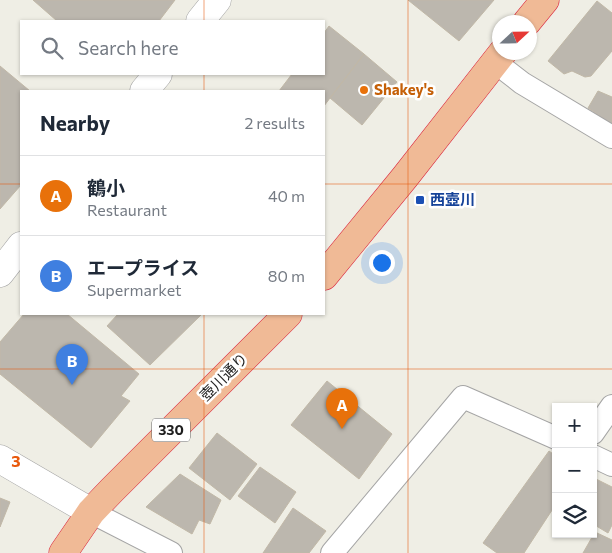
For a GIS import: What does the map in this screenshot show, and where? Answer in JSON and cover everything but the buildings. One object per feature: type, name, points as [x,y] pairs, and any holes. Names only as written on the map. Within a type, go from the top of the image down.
[{"type":"highway","points":[[532,15],[544,0]]},
{"type":"highway","points":[[325,275],[497,60]]},
{"type":"highway","name":"壺川通り","points":[[63,553],[91,512],[287,315]]},
{"type":"street","points":[[201,20],[217,0]]},
{"type":"street","points":[[502,60],[522,83],[612,137]]},
{"type":"street","points":[[145,90],[157,75]]},
{"type":"street","points":[[0,273],[20,247]]},
{"type":"street","points":[[332,553],[464,397],[552,436]]},
{"type":"street","points":[[597,427],[612,406]]},
{"type":"street","points":[[597,458],[612,465]]},
{"type":"street","points":[[0,460],[91,512],[171,553]]},
{"type":"place","name":"Shakey's","points":[[364,90]]},
{"type":"place","name":"西壺川","points":[[420,200]]},
{"type":"place","name":"エープライス","points":[[72,385]]},
{"type":"place","name":"鶴小","points":[[342,429]]}]
